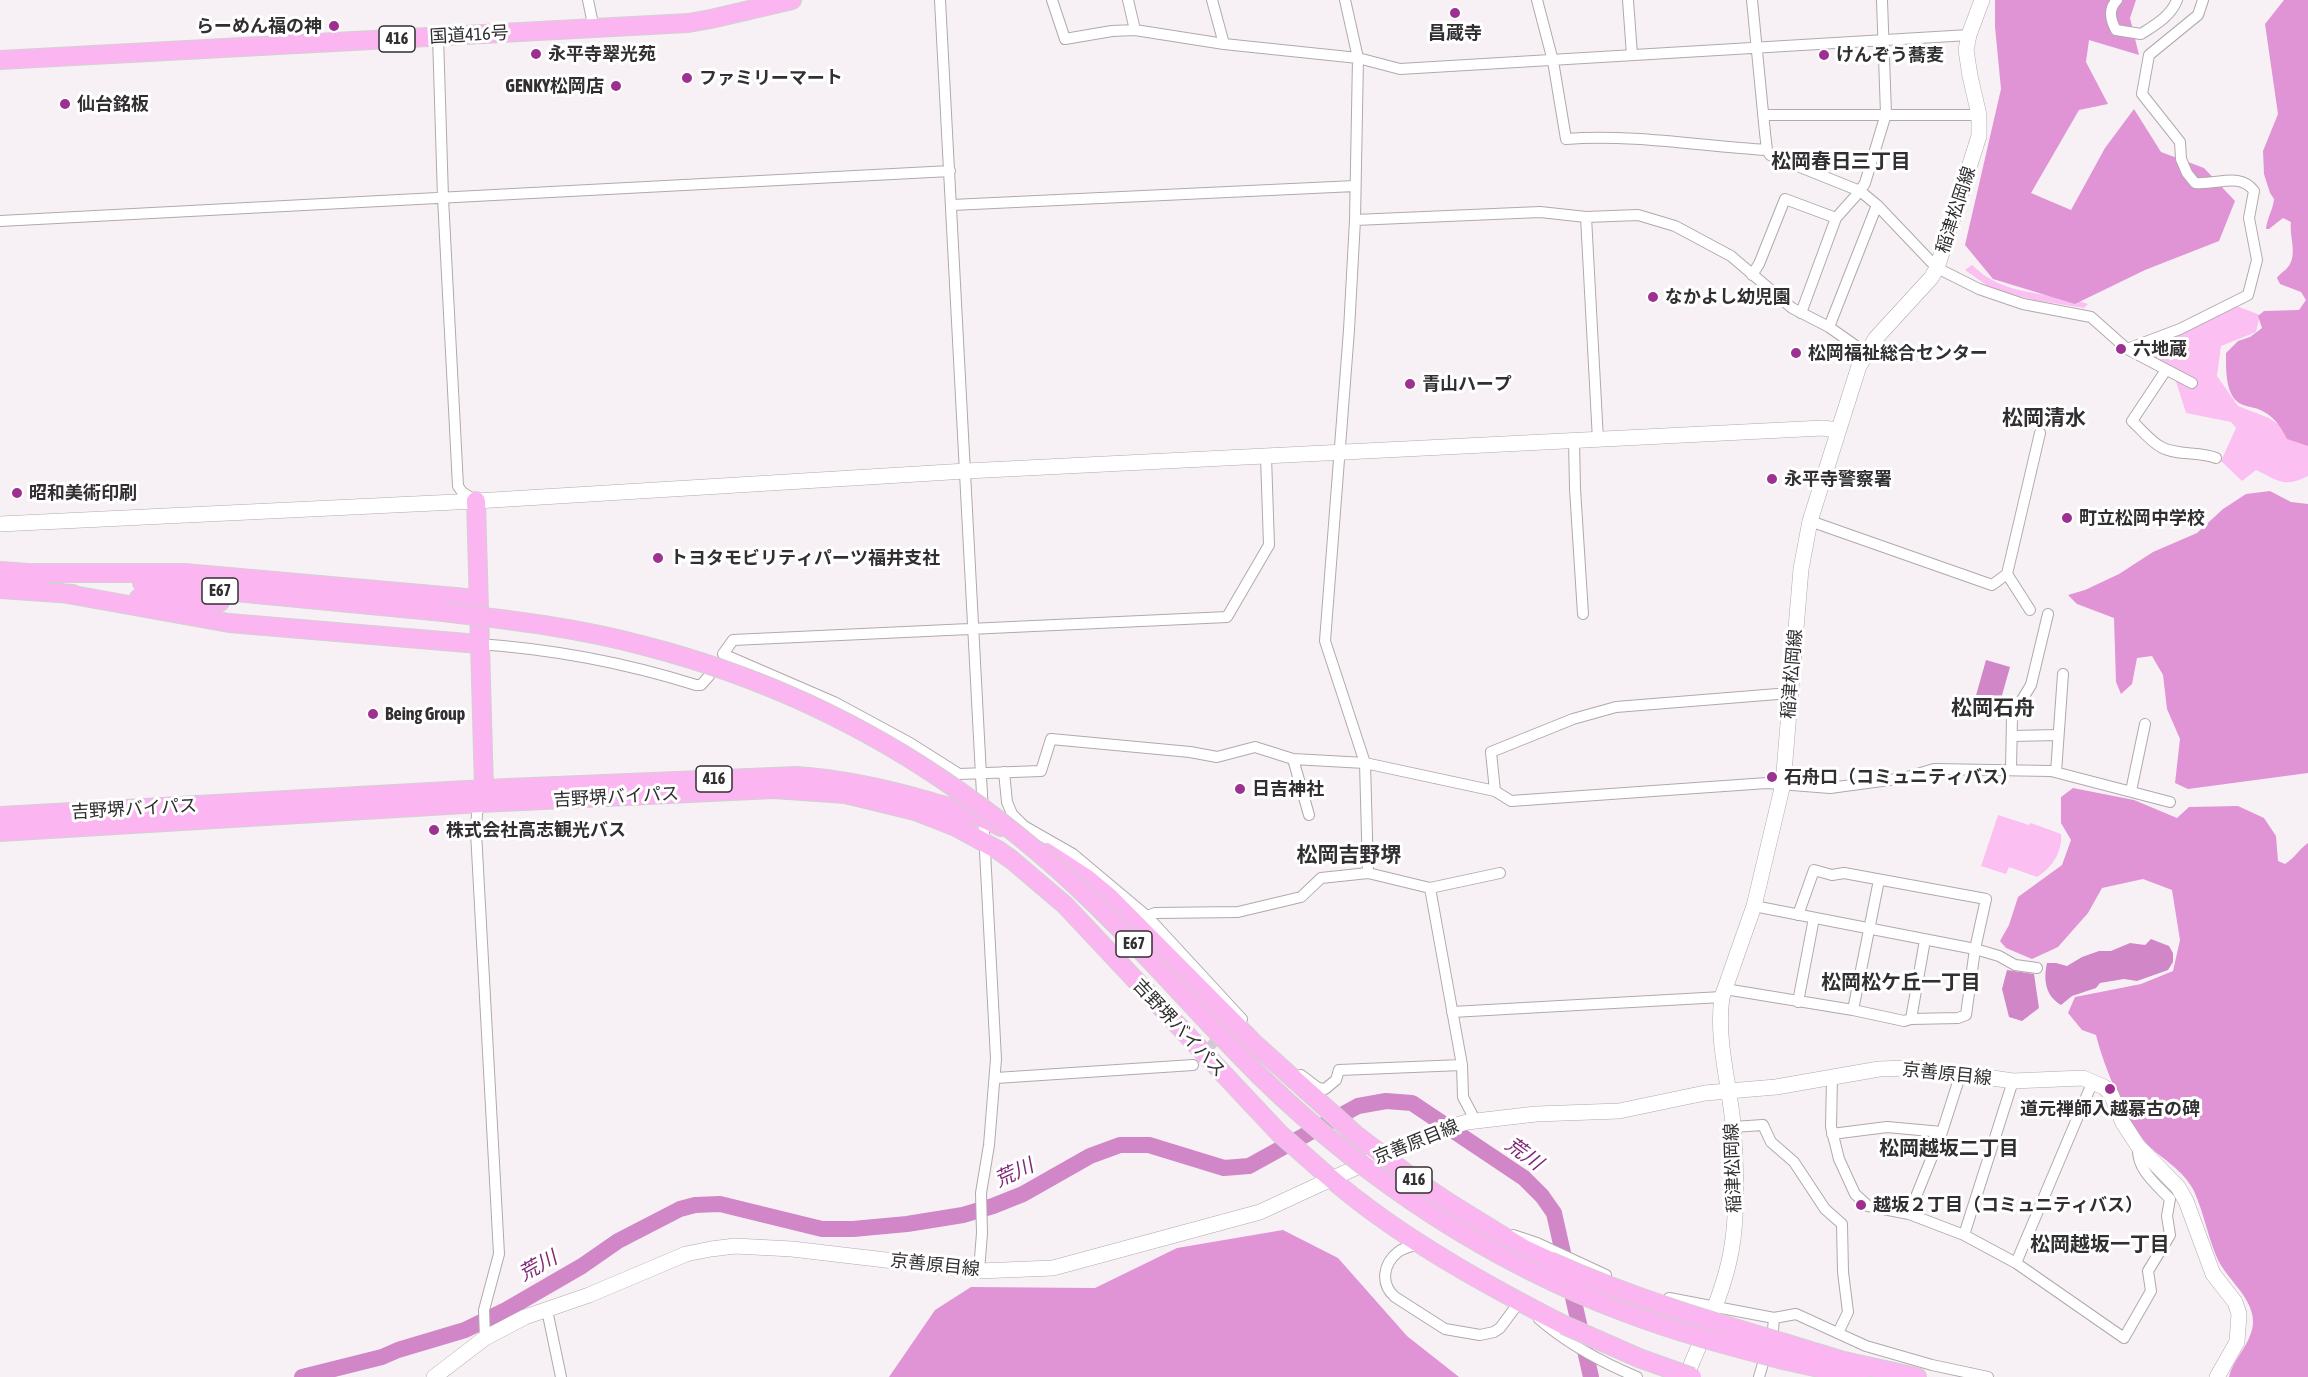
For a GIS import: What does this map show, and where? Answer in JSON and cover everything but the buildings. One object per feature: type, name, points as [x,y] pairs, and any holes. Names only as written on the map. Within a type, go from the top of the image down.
[{"type":"highway","name":"国道416号","points":[[0,60],[688,23],[740,7],[792,0]]},
{"type":"highway","points":[[476,501],[483,796]]},
{"type":"highway","name":"E67","points":[[0,571],[443,612],[570,629],[681,656],[790,695],[877,739],[960,792],[1038,852],[1114,922],[1227,1042],[1330,1140],[1398,1191],[1477,1242],[1551,1281],[1660,1325],[1784,1351],[1860,1377]]},
{"type":"highway","points":[[33,573],[184,573],[478,598]]},
{"type":"highway","name":"E67","points":[[0,589],[187,600],[407,609]]},
{"type":"highway","points":[[62,593],[230,623],[479,644]]},
{"type":"highway","name":"吉野堺バイパス","points":[[0,832],[483,796],[796,776],[873,786],[947,806],[982,818],[1056,858],[1086,878],[1110,898],[1256,1045],[1317,1101],[1346,1127],[1415,1180],[1524,1249],[1547,1254],[1606,1285],[1784,1351]]},
{"type":"highway","name":"吉野堺バイパス","points":[[0,816],[483,796],[764,789],[797,789],[845,794],[901,807],[949,824],[983,841],[1012,860],[1065,905],[1280,1134],[1362,1204],[1421,1244],[1562,1331],[1692,1377]]},
{"type":"highway","points":[[1784,1351],[1917,1377]]},
{"type":"main road","name":"稲津松岡線","points":[[1686,1377],[1714,1308],[1729,1263],[1733,1238],[1735,1212],[1733,1127],[1722,1046],[1720,1011],[1723,993],[1754,906],[1783,784],[1801,569],[1810,521],[1837,430],[1866,353],[1876,338],[1925,287],[1937,267],[1976,152],[1979,115],[1966,50],[1982,0]]},
{"type":"main road","points":[[0,524],[476,501],[966,471],[1823,428],[1837,430]]},
{"type":"main road","name":"京善原目線","points":[[434,1377],[484,1335],[525,1317],[589,1295],[686,1254],[735,1246],[792,1249],[979,1271],[1053,1268],[1267,1209],[1435,1131],[1475,1120],[1536,1114],[1619,1112],[1705,1093],[1776,1087],[1879,1069],[1907,1068],[2013,1081],[2066,1077],[2093,1081]]},
{"type":"main road","points":[[2093,1081],[2111,1094],[2123,1123],[2138,1146],[2178,1187],[2186,1201],[2213,1274],[2235,1302],[2239,1314],[2237,1342],[2217,1377]]},
{"type":"street","points":[[588,0],[594,29]]},
{"type":"street","points":[[940,0],[996,1078],[981,1193],[982,1233],[979,1271]]},
{"type":"street","points":[[1052,0],[1065,39],[1112,31],[1135,30],[1224,44],[1358,58],[1400,69],[1969,35]]},
{"type":"street","points":[[1128,0],[1135,30]]},
{"type":"street","points":[[1212,0],[1224,44]]},
{"type":"street","points":[[1346,0],[1358,58],[1354,220],[1349,330],[1325,641],[1365,763],[1368,873]]},
{"type":"street","points":[[1539,0],[1553,61],[1566,139],[1630,137],[1767,150]]},
{"type":"street","points":[[1628,0],[1632,55]]},
{"type":"street","points":[[1752,0],[1767,150],[1770,154],[1860,191],[1877,205],[1937,267],[1979,289],[2023,304],[2091,317],[2127,349],[2192,383]]},
{"type":"street","points":[[1801,313],[1836,218],[1860,191],[1886,114],[1882,0]]},
{"type":"street","points":[[2117,0],[2111,11],[2111,21],[2116,30],[2141,34],[2158,23],[2178,0]]},
{"type":"street","points":[[2127,349],[2180,329],[2248,295],[2257,260],[2249,218],[2254,191],[2248,184],[2237,180],[2195,183],[2187,173],[2181,159],[2180,142],[2142,94],[2150,55],[2198,15],[2203,0]]},
{"type":"street","points":[[438,36],[443,198],[458,486],[476,501]]},
{"type":"street","points":[[1763,115],[1979,115]]},
{"type":"street","points":[[0,221],[950,171]]},
{"type":"street","points":[[952,205],[1355,186]]},
{"type":"street","points":[[1752,275],[1760,264],[1785,200],[1836,218]]},
{"type":"street","points":[[1829,327],[1877,205]]},
{"type":"street","points":[[1354,220],[1540,212],[1586,217],[1638,215],[1675,226],[1731,256],[1792,309],[1829,327],[1866,353]]},
{"type":"street","points":[[1586,217],[1598,440]]},
{"type":"street","points":[[2166,370],[2132,421],[2161,447],[2216,458]]},
{"type":"street","points":[[1810,521],[1992,585],[2007,574],[2040,434]]},
{"type":"street","points":[[1574,441],[1583,614]]},
{"type":"street","points":[[1266,457],[1269,544],[1227,617],[733,640],[721,658],[834,702],[910,743],[959,774],[1041,771],[1051,739],[1190,752],[1217,757],[1255,747],[1293,759],[1365,763],[1495,791],[1511,801],[1783,784],[1830,788],[1904,778],[1934,770],[2011,770],[2056,772],[2170,802]]},
{"type":"street","points":[[2007,574],[2030,610]]},
{"type":"street","points":[[2011,770],[2012,716],[2031,685],[2048,614]]},
{"type":"street","points":[[479,644],[552,651],[696,685],[700,685],[709,676]]},
{"type":"street","points":[[2056,772],[2063,674]]},
{"type":"street","points":[[1495,791],[1491,752],[1573,719],[1616,707],[1790,693]]},
{"type":"street","points":[[2131,791],[2145,724]]},
{"type":"street","points":[[2012,736],[2058,735]]},
{"type":"street","points":[[1293,759],[1309,815]]},
{"type":"street","points":[[1004,772],[1007,802],[1012,814],[1024,826],[1073,854],[1147,916],[1237,1018],[1318,1088],[1330,1086],[1336,1080],[1339,1070],[1462,1065]]},
{"type":"street","points":[[483,796],[477,813],[476,832],[499,1254],[484,1310],[484,1335]]},
{"type":"street","points":[[1452,1012],[1723,993],[1853,1010],[1904,1021],[1958,1018],[1966,1015],[1975,949],[1986,899],[1844,873],[1832,875],[1814,870],[1798,915]]},
{"type":"street","points":[[1147,916],[1155,913],[1238,912],[1300,897],[1321,878],[1368,873],[1430,888],[1500,873]]},
{"type":"street","points":[[1853,1010],[1879,880]]},
{"type":"street","points":[[1430,888],[1462,1065],[1463,1097],[1475,1120]]},
{"type":"street","points":[[1754,906],[1975,949],[1999,956],[2014,964],[2037,968]]},
{"type":"street","points":[[1798,1002],[1814,918]]},
{"type":"street","points":[[1911,1019],[1925,940]]},
{"type":"street","points":[[996,1078],[1192,1065]]},
{"type":"street","points":[[1909,1214],[1942,1132],[1961,1073]]},
{"type":"street","points":[[1832,1077],[1832,1134],[1839,1159],[1855,1194],[1868,1206],[1909,1214],[1964,1235],[2016,1263],[2124,1338],[2151,1291],[2148,1271],[2170,1235],[2167,1216],[2170,1199],[2146,1173],[2137,1159],[2138,1146]]},
{"type":"street","points":[[1964,1235],[2013,1081]]},
{"type":"street","points":[[2016,1263],[2093,1081]]},
{"type":"street","points":[[1733,1127],[1763,1125],[1771,1142],[1794,1162],[1825,1209],[1842,1224],[1843,1272],[1848,1312],[1838,1333]]},
{"type":"street","points":[[1832,1134],[1887,1128],[1942,1132]]},
{"type":"street","points":[[1421,1244],[1400,1251],[1389,1263],[1384,1276],[1389,1291],[1446,1329],[1473,1334],[1489,1334],[1500,1328],[1511,1299]]},
{"type":"street","points":[[1547,1254],[1574,1260],[1611,1278],[1681,1302],[1773,1318],[1796,1314],[1866,1346],[1928,1364],[1988,1377]]},
{"type":"street","points":[[547,1310],[561,1377]]},
{"type":"street","points":[[1759,1377],[1773,1330],[1773,1318]]},
{"type":"street","points":[[1562,1331],[1606,1364],[1637,1377]]},
{"type":"shaded area","points":[[1995,0],[2136,0],[2130,18],[2139,55],[2089,40],[2086,62],[2108,104],[2079,110],[2031,193],[2071,210],[2105,148],[2134,109],[2161,152],[2204,168],[2235,201],[2219,241],[2145,270],[2075,304],[1993,279],[1965,245],[2001,89],[1995,27]]},
{"type":"shaded area","points":[[2284,0],[2308,0],[2308,446],[2287,439],[2279,425],[2268,414],[2234,399],[2226,373],[2226,353],[2238,341],[2250,337],[2262,328],[2258,316],[2264,311],[2299,310],[2306,300],[2301,292],[2280,284],[2277,278],[2291,262],[2293,251],[2291,222],[2283,218],[2266,229],[2274,199],[2264,174],[2263,151],[2278,114],[2265,24]]},
{"type":"shaded area","points":[[1972,265],[1987,277],[2011,288],[2088,304],[2084,308],[2034,300],[1992,289],[1965,270]]},
{"type":"shaded area","points":[[2231,304],[2260,315],[2256,332],[2221,346],[2217,376],[2238,406],[2269,418],[2308,442],[2308,476],[2300,480],[2282,482],[2256,470],[2242,481],[2221,461],[2236,428],[2231,422],[2186,413],[2174,375],[2127,349]]},
{"type":"shaded area","points":[[2270,491],[2291,502],[2308,504],[2308,773],[2188,789],[2175,783],[2180,739],[2167,709],[2163,675],[2152,656],[2137,658],[2132,684],[2121,694],[2116,682],[2114,618],[2077,604],[2068,595],[2085,590],[2119,574],[2153,552],[2197,533],[2223,509],[2246,494]]},
{"type":"shaded area","points":[[1986,660],[2010,667],[1999,706],[1975,699]]},
{"type":"shaded area","points":[[2073,788],[2134,800],[2177,818],[2189,807],[2238,806],[2264,818],[2276,836],[2278,861],[2285,864],[2308,843],[2308,1377],[2229,1377],[2252,1330],[2252,1314],[2249,1306],[2218,1260],[2190,1184],[2149,1146],[2132,1124],[2104,1062],[2096,1035],[2082,1030],[2068,1013],[2075,997],[2141,984],[2173,971],[2180,940],[2172,890],[2143,879],[2102,888],[2088,913],[2058,947],[2032,959],[2006,948],[2000,941],[2009,925],[2018,897],[2062,865],[2071,840],[2061,823],[2061,797]]},
{"type":"shaded area","points":[[1998,815],[2029,825],[2031,823],[2061,834],[2060,847],[2052,864],[2037,877],[2009,867],[2006,874],[1981,866]]},
{"type":"shaded area","points":[[2151,939],[2169,946],[2173,953],[2173,962],[2168,970],[2137,981],[2124,979],[2100,983],[2096,988],[2072,996],[2061,1005],[2049,993],[2045,976],[2047,963],[2067,966],[2099,951],[2111,951],[2130,943],[2145,945]]},
{"type":"shaded area","points":[[2007,970],[2034,974],[2039,1008],[2022,1021],[2009,1017],[2002,989]]},
{"type":"shaded area","points":[[1283,1230],[1338,1258],[1407,1336],[1459,1377],[889,1377],[935,1310],[971,1287],[1095,1288],[1177,1248]]},
{"type":"waterway","name":"荒川","points":[[302,1377],[382,1357],[465,1330],[506,1310],[582,1266],[618,1241],[680,1209],[695,1205],[720,1204],[822,1229],[853,1229],[907,1224],[963,1215],[993,1206],[1023,1194],[1090,1156],[1120,1145],[1149,1145],[1224,1168],[1249,1166],[1358,1106],[1386,1101],[1412,1103],[1524,1178],[1542,1196],[1554,1213],[1591,1377]]},
{"type":"tunnel","points":[[1200,1057],[1235,1020]]},
{"type":"place","name":"昌蔵寺","points":[[1455,13]]},
{"type":"place","name":"らーめん福の神","points":[[334,26]]},
{"type":"place","name":"永平寺翠光苑","points":[[536,54]]},
{"type":"place","name":"けんぞう蕎麦","points":[[1824,55]]},
{"type":"place","name":"ファミリーマート","points":[[687,78]]},
{"type":"place","name":"GENKY松岡店","points":[[616,86]]},
{"type":"place","name":"仙台銘板","points":[[65,104]]},
{"type":"place","name":"なかよし幼児園","points":[[1653,297]]},
{"type":"place","name":"六地蔵","points":[[2121,349]]},
{"type":"place","name":"松岡福祉総合センター","points":[[1796,353]]},
{"type":"place","name":"青山ハープ","points":[[1410,384]]},
{"type":"place","name":"永平寺警察署","points":[[1772,479]]},
{"type":"place","name":"昭和美術印刷","points":[[17,493]]},
{"type":"place","name":"町立松岡中学校","points":[[2067,518]]},
{"type":"place","name":"トヨタモビリティパーツ福井支社","points":[[658,558]]},
{"type":"place","name":"Being Group","points":[[373,714]]},
{"type":"place","name":"石舟口（コミュニティバス）","points":[[1772,777]]},
{"type":"place","name":"日吉神社","points":[[1240,789]]},
{"type":"place","name":"株式会社高志観光バス","points":[[434,830]]},
{"type":"place","name":"道元禅師入越慕古の碑","points":[[2110,1089]]},
{"type":"place","name":"越坂２丁目（コミュニティバス）","points":[[1861,1205]]},
{"type":"district","name":"松岡春日三丁目","points":[[1841,162]]},
{"type":"district","name":"松岡清水","points":[[2044,418]]},
{"type":"district","name":"松岡石舟","points":[[1993,708]]},
{"type":"district","name":"松岡吉野堺","points":[[1349,855]]},
{"type":"district","name":"松岡松ケ丘一丁目","points":[[1901,983]]},
{"type":"district","name":"松岡越坂二丁目","points":[[1949,1149]]},
{"type":"district","name":"松岡越坂一丁目","points":[[2100,1245]]}]
